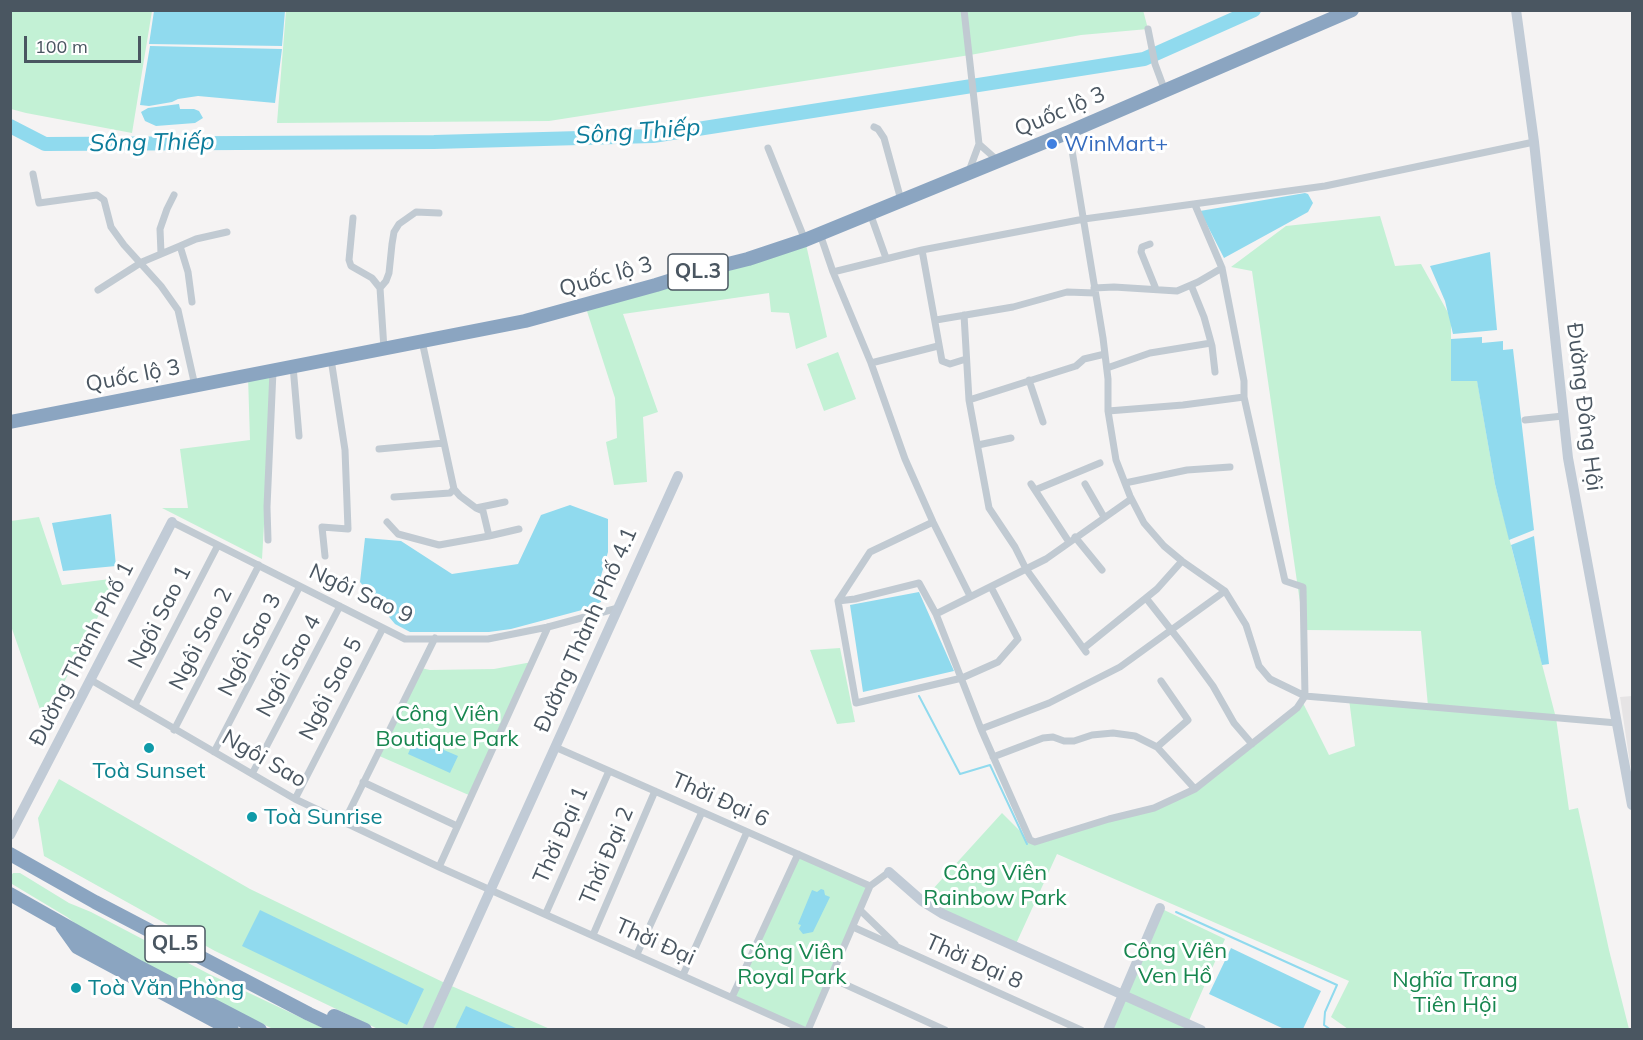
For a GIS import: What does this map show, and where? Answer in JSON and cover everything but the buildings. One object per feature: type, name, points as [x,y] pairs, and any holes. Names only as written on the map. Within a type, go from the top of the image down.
[{"type":"highway","name":"Quốc lộ 3","points":[[10,422],[525,321],[748,259],[805,240],[1069,132],[1352,10]]},
{"type":"highway","name":"QL.5","points":[[10,854],[95,902],[309,1014],[343,1029]]},
{"type":"highway","name":"QL.5","points":[[70,888],[93,892],[231,966],[365,1029]]},
{"type":"highway","name":"QL.5","points":[[10,894],[58,922],[260,1029]]},
{"type":"highway","name":"QL.5","points":[[58,922],[77,947],[232,1029]]},
{"type":"street","points":[[964,10],[979,144],[968,173]]},
{"type":"street","name":"Đường Đông Hội","points":[[1516,10],[1534,142],[1568,459],[1617,723],[1630,780],[1632,805]]},
{"type":"street","points":[[1149,32],[1155,64],[1165,91]]},
{"type":"street","points":[[874,127],[884,138],[901,200]]},
{"type":"street","points":[[1069,132],[1105,354],[1108,411],[1116,460],[1131,499],[1144,523],[1164,546],[1225,591],[1246,625],[1259,666],[1270,679],[1305,696],[1617,723]]},
{"type":"street","points":[[833,272],[922,250],[1084,219],[1325,186],[1534,142]]},
{"type":"street","points":[[979,144],[998,161]]},
{"type":"street","points":[[768,148],[805,240]]},
{"type":"street","points":[[33,174],[39,203],[97,195],[104,200],[111,227],[124,245],[142,262],[178,310],[195,386]]},
{"type":"street","points":[[161,253],[160,229],[174,195]]},
{"type":"street","points":[[838,601],[919,583],[936,614],[981,729],[1026,833],[1030,840],[1035,842],[1154,808],[1195,789],[1297,708],[1305,696],[1303,587],[1285,581],[1244,397],[1244,381],[1222,268],[1195,205]]},
{"type":"street","points":[[380,288],[389,273],[394,232],[399,224],[416,212],[439,213]]},
{"type":"street","points":[[870,213],[886,258]]},
{"type":"street","points":[[354,218],[349,260],[351,266],[372,278],[380,288],[384,349]]},
{"type":"street","points":[[98,290],[142,262],[161,253],[196,239],[227,232]]},
{"type":"street","points":[[820,234],[833,272],[871,363],[905,459],[970,596]]},
{"type":"street","points":[[1150,244],[1142,247],[1141,252],[1156,289]]},
{"type":"street","points":[[180,246],[188,272],[192,302]]},
{"type":"street","points":[[922,250],[936,320],[938,346],[944,363],[950,364],[966,359]]},
{"type":"street","points":[[936,320],[1013,307],[1067,292],[1156,289],[1177,291],[1222,268]]},
{"type":"street","points":[[1191,285],[1212,343],[1215,372]]},
{"type":"street","points":[[964,315],[969,400],[988,508],[1026,568],[1085,650],[1146,598],[1182,561]]},
{"type":"street","points":[[423,341],[454,489],[460,496],[483,511],[489,536]]},
{"type":"street","points":[[1107,368],[1155,352],[1212,343]]},
{"type":"street","points":[[871,363],[938,346]]},
{"type":"street","points":[[969,400],[1076,366],[1084,359],[1105,354]]},
{"type":"street","points":[[325,556],[322,527],[348,529],[345,450],[331,359]]},
{"type":"street","points":[[293,366],[299,436]]},
{"type":"street","points":[[268,540],[267,507],[273,371]]},
{"type":"street","points":[[1029,380],[1043,422]]},
{"type":"street","points":[[1108,411],[1244,397]]},
{"type":"street","points":[[1526,420],[1563,416]]},
{"type":"street","points":[[978,445],[1011,438]]},
{"type":"street","points":[[380,449],[444,443]]},
{"type":"street","points":[[1100,463],[1033,487],[1072,540],[1102,570]]},
{"type":"street","points":[[1125,483],[1187,470],[1230,467]]},
{"type":"street","name":"Đường Thành Phố 4.1","points":[[427,1029],[678,476]]},
{"type":"street","points":[[1085,484],[1104,517]]},
{"type":"street","points":[[394,497],[450,493],[454,489]]},
{"type":"street","points":[[936,614],[1046,559],[1131,499]]},
{"type":"street","points":[[476,508],[505,502]]},
{"type":"street","name":"Ngôi Sao 9","points":[[172,522],[405,639],[488,639],[548,627],[618,608]]},
{"type":"street","name":"Đường Thành Phố 1","points":[[10,836],[172,522]]},
{"type":"street","points":[[387,522],[398,534],[440,545],[519,529]]},
{"type":"street","points":[[933,522],[870,552],[838,601],[856,703],[962,678],[998,662],[1018,639],[991,587]]},
{"type":"street","name":"Ngôi Sao 1","points":[[135,705],[218,545]]},
{"type":"street","name":"Ngôi Sao 2","points":[[174,729],[259,565]]},
{"type":"street","name":"Ngôi Sao 3","points":[[214,752],[300,586]]},
{"type":"street","points":[[981,729],[1049,703],[1120,667],[1225,591]]},
{"type":"street","points":[[1146,598],[1213,686],[1233,723],[1252,744]]},
{"type":"street","name":"Ngôi Sao 4","points":[[252,774],[340,606]]},
{"type":"street","points":[[439,867],[548,627]]},
{"type":"street","name":"Ngôi Sao 5","points":[[295,799],[383,628]]},
{"type":"street","points":[[344,822],[435,638]]},
{"type":"street","name":"Ngôi Sao","points":[[91,680],[295,799],[439,867],[491,888]]},
{"type":"street","points":[[1157,747],[1188,720],[1161,681]]},
{"type":"street","points":[[993,757],[1043,738],[1053,737],[1064,741],[1074,741],[1092,735],[1113,733],[1135,736],[1157,747],[1195,789]]},
{"type":"street","name":"Thời Đại 6","points":[[555,747],[870,886]]},
{"type":"street","name":"Thời Đại 1","points":[[546,913],[609,771]]},
{"type":"street","points":[[363,782],[457,826]]},
{"type":"street","name":"Thời Đại 2","points":[[593,934],[655,791]]},
{"type":"street","points":[[637,954],[702,812]]},
{"type":"street","points":[[683,975],[747,832]]},
{"type":"street","points":[[732,997],[798,854]]},
{"type":"street","points":[[806,1029],[831,978],[870,886],[889,872],[922,901],[943,914],[1201,1029]]},
{"type":"street","name":"Thời Đại","points":[[491,888],[806,1029]]},
{"type":"street","points":[[1108,1029],[1160,909]]},
{"type":"street","points":[[860,910],[899,948]]},
{"type":"street","name":"Thời Đại 8","points":[[853,927],[1081,1029]]},
{"type":"street","points":[[831,978],[945,1029]]},
{"type":"shaded area","points":[[1632,696],[1632,777],[1620,697]]},
{"type":"green space","points":[[11,10],[152,11],[132,133],[11,109]]},
{"type":"green space","points":[[1143,10],[1148,29],[1081,35],[970,55],[549,121],[277,123],[286,11]]},
{"type":"green space","points":[[1380,216],[1395,266],[1421,264],[1451,318],[1451,381],[1477,380],[1495,484],[1556,718],[1569,810],[1578,808],[1629,1029],[1348,1029],[1331,1017],[1349,981],[1057,854],[1015,946],[922,901],[1002,813],[1030,841],[1154,808],[1195,789],[1302,701],[1329,755],[1355,746],[1349,699],[1428,706],[1421,631],[1304,630],[1252,271],[1231,267],[1286,226]]},
{"type":"green space","points":[[805,240],[827,337],[796,349],[789,313],[771,312],[769,293],[623,314],[658,412],[643,417],[647,482],[614,485],[606,442],[617,438],[615,398],[585,305]]},
{"type":"green space","points":[[838,352],[856,399],[824,411],[807,364]]},
{"type":"green space","points":[[273,371],[262,559],[162,508],[188,508],[180,449],[250,440],[248,376]]},
{"type":"green space","points":[[39,517],[62,585],[118,578],[44,721],[10,623],[11,521]]},
{"type":"green space","points":[[840,648],[855,722],[837,724],[810,650]]},
{"type":"green space","name":"Công Viên Boutique Park","points":[[532,662],[471,796],[377,755],[421,668],[430,670],[494,669]]},
{"type":"green space","points":[[59,779],[250,889],[447,984],[550,1029],[378,1029],[215,951],[44,856],[38,818]]},
{"type":"green space","name":"Công Viên Royal Park","points":[[798,854],[870,886],[808,1029],[732,997]]},
{"type":"green space","points":[[13,873],[20,873],[69,903],[91,912],[209,974],[325,1029],[273,1029],[226,1006],[85,931],[67,917],[12,884],[10,877]]},
{"type":"green space","name":"Công Viên Ven Hồ","points":[[1160,908],[1225,939],[1188,1023],[1201,1029],[1108,1030]]},
{"type":"water","points":[[154,11],[285,11],[282,46],[149,44]]},
{"type":"water","points":[[150,46],[282,49],[275,103],[198,96],[149,106],[140,105]]},
{"type":"water","points":[[179,104],[180,109],[199,111],[203,118],[195,123],[156,126],[145,121],[141,112],[148,108]]},
{"type":"water","points":[[1305,193],[1313,203],[1308,212],[1224,258],[1200,211]]},
{"type":"water","points":[[1490,252],[1497,330],[1453,334],[1445,301],[1430,266]]},
{"type":"water","points":[[1482,337],[1482,343],[1503,341],[1503,350],[1513,349],[1534,530],[1509,540],[1495,484],[1477,381],[1451,381],[1451,339]]},
{"type":"water","points":[[570,505],[608,519],[608,552],[601,576],[601,602],[582,610],[511,629],[489,632],[410,632],[395,624],[360,582],[365,538],[401,541],[452,574],[518,564],[541,515]]},
{"type":"water","points":[[111,514],[116,566],[63,571],[52,523]]},
{"type":"water","points":[[1534,536],[1549,664],[1542,665],[1511,545]]},
{"type":"water","points":[[919,592],[954,671],[863,692],[850,605]]},
{"type":"water","points":[[415,738],[431,745],[438,742],[444,750],[458,756],[450,773],[408,754]]},
{"type":"water","points":[[812,890],[817,892],[824,890],[825,895],[830,897],[813,932],[803,934],[799,929],[801,925],[798,924]]},
{"type":"water","points":[[260,910],[424,989],[407,1025],[242,946]]},
{"type":"water","points":[[1231,948],[1321,991],[1303,1029],[1284,1029],[1209,994]]},
{"type":"water","points":[[466,1006],[518,1029],[455,1029]]},
{"type":"waterway","name":"Sông Thiếp","points":[[10,126],[45,144],[434,142],[653,136],[1144,59],[1254,10]]},
{"type":"waterway","points":[[919,696],[960,774],[990,765],[1027,844]]},
{"type":"waterway","points":[[1176,912],[1337,985],[1325,1012],[1324,1025],[1331,1030]]},
{"type":"place","name":"WinMart+","points":[[1052,144]]},
{"type":"place","name":"Toà Sunset","points":[[149,748]]},
{"type":"place","name":"Toà Sunrise","points":[[252,817]]},
{"type":"place","name":"Toà Văn Phòng","points":[[76,988]]},
{"type":"park label","name":"Công Viên Rainbow Park","points":[[995,886]]},
{"type":"park label","name":"Nghĩa Trang Tiên Hội","points":[[1455,992]]}]
